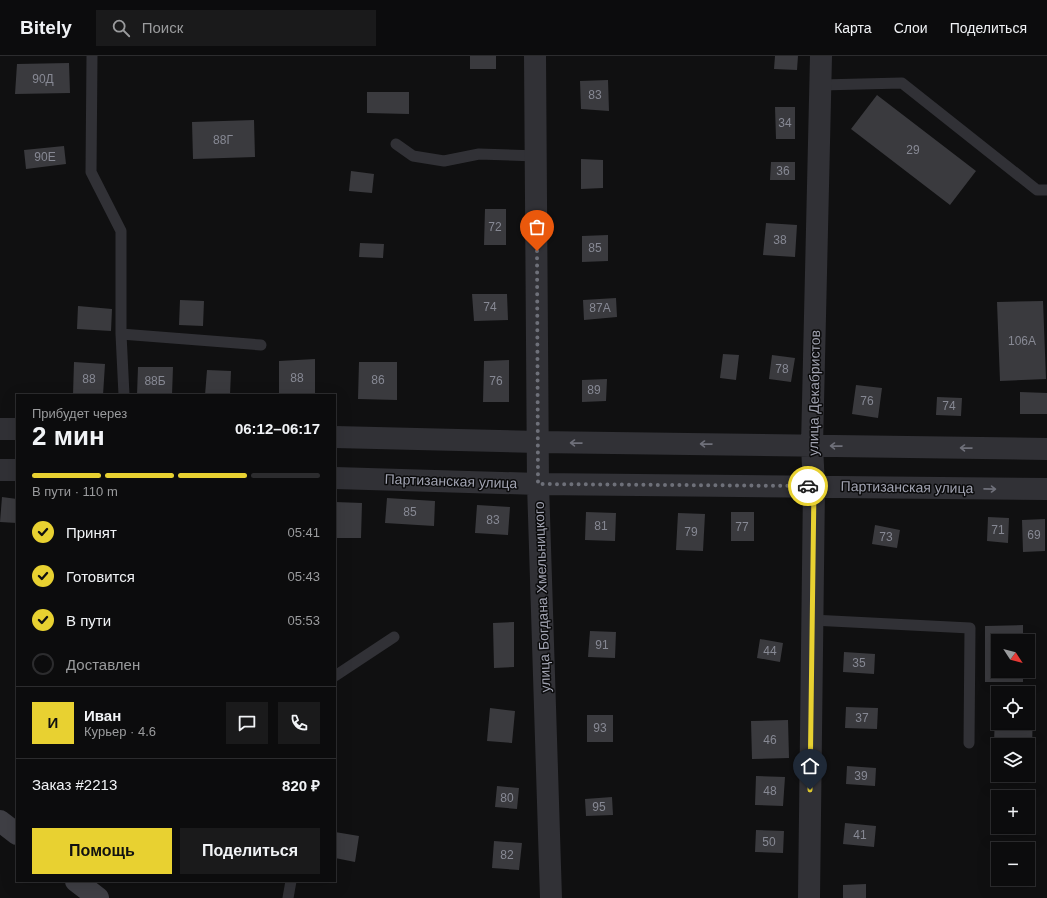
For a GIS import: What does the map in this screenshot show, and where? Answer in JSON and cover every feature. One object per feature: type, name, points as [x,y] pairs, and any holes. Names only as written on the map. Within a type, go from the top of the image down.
[{"type":"main road","points":[[0,821],[16,833]]},
{"type":"main road","points":[[77,882],[98,898]]},
{"type":"street","name":"улица Богдана Хмельницкого","points":[[535,56],[538,484],[551,898]]},
{"type":"street","name":"улица Декабристов","points":[[809,898],[814,486],[812,446],[821,56]]},
{"type":"street","points":[[0,428],[16,429]]},
{"type":"street","points":[[336,437],[538,442],[1047,449]]},
{"type":"street","points":[[0,470],[16,470]]},
{"type":"street","name":"Партизанская улица","points":[[336,478],[538,484],[1047,489]]},
{"type":"lane","points":[[92,56],[91,172],[121,231],[121,334],[124,394]]},
{"type":"lane","points":[[821,85],[902,83],[1037,190],[1047,190]]},
{"type":"lane","points":[[396,144],[413,156],[444,161],[479,154],[536,156]]},
{"type":"lane","points":[[121,334],[261,345]]},
{"type":"lane","points":[[812,620],[970,628],[969,743]]},
{"type":"lane","points":[[336,675],[394,637]]},
{"type":"lane","points":[[288,898],[291,882]]},
{"type":"building","points":[[470,56],[496,56],[496,69],[470,69]]},
{"type":"building","points":[[775,56],[798,56],[797,70],[774,69]]},
{"type":"building","points":[[69,63],[70,93],[15,94],[17,64]]},
{"type":"building","points":[[608,80],[609,111],[581,109],[580,81]]},
{"type":"building","points":[[367,92],[409,92],[409,114],[367,113]]},
{"type":"building","points":[[877,95],[976,171],[950,205],[851,129]]},
{"type":"building","points":[[775,107],[795,107],[795,139],[776,139]]},
{"type":"building","points":[[254,120],[255,157],[193,159],[192,122]]},
{"type":"building","points":[[64,146],[66,164],[26,169],[24,150]]},
{"type":"building","points":[[581,159],[603,160],[603,188],[581,189]]},
{"type":"building","points":[[771,162],[795,162],[795,180],[770,180]]},
{"type":"building","points":[[351,171],[374,174],[372,193],[349,191]]},
{"type":"building","points":[[485,209],[506,209],[506,245],[484,245]]},
{"type":"building","points":[[766,223],[797,225],[795,257],[763,255]]},
{"type":"building","points":[[608,235],[608,261],[582,262],[582,236]]},
{"type":"building","points":[[360,243],[384,244],[383,258],[359,257]]},
{"type":"building","points":[[472,294],[507,294],[508,320],[474,321]]},
{"type":"building","points":[[616,298],[617,317],[584,320],[583,300]]},
{"type":"building","points":[[180,300],[204,301],[203,326],[179,325]]},
{"type":"building","points":[[1043,301],[1046,379],[1000,381],[997,302]]},
{"type":"building","points":[[78,306],[112,309],[111,331],[77,329]]},
{"type":"building","points":[[723,354],[739,355],[736,380],[720,378]]},
{"type":"building","points":[[772,355],[795,358],[791,382],[769,379]]},
{"type":"building","points":[[315,359],[315,394],[279,394],[279,361]]},
{"type":"building","points":[[509,360],[509,402],[483,402],[484,361]]},
{"type":"building","points":[[74,362],[105,364],[103,394],[73,394]]},
{"type":"building","points":[[359,362],[397,362],[397,400],[358,399]]},
{"type":"building","points":[[138,367],[173,367],[172,394],[137,394]]},
{"type":"building","points":[[207,370],[231,371],[230,394],[205,394]]},
{"type":"building","points":[[607,379],[606,401],[582,402],[582,380]]},
{"type":"building","points":[[856,385],[882,388],[878,418],[852,414]]},
{"type":"building","points":[[1020,392],[1047,393],[1047,414],[1020,414]]},
{"type":"building","points":[[937,397],[962,398],[961,416],[936,415]]},
{"type":"building","points":[[2,497],[16,499],[16,523],[0,522]]},
{"type":"building","points":[[387,498],[435,501],[434,526],[385,523]]},
{"type":"building","points":[[336,502],[362,503],[361,538],[336,538]]},
{"type":"building","points":[[477,505],[510,507],[508,535],[475,533]]},
{"type":"building","points":[[586,512],[616,513],[615,541],[585,540]]},
{"type":"building","points":[[731,512],[754,512],[754,541],[731,541]]},
{"type":"building","points":[[678,513],[705,514],[703,551],[676,550]]},
{"type":"building","points":[[988,517],[1009,518],[1008,543],[987,541]]},
{"type":"building","points":[[1045,519],[1045,551],[1023,552],[1022,520]]},
{"type":"building","points":[[875,525],[900,530],[897,548],[872,544]]},
{"type":"building","points":[[514,622],[514,667],[494,668],[493,623]]},
{"type":"building","points":[[1023,625],[1023,634],[991,634],[991,678],[1023,678],[1023,682],[985,682],[985,626]]},
{"type":"building","points":[[590,631],[616,632],[615,658],[588,657]]},
{"type":"building","points":[[760,639],[783,643],[780,662],[757,658]]},
{"type":"building","points":[[844,652],[875,654],[874,674],[843,672]]},
{"type":"building","points":[[846,707],[878,708],[877,729],[845,728]]},
{"type":"building","points":[[490,708],[515,711],[512,743],[487,741]]},
{"type":"building","points":[[587,715],[613,715],[613,742],[587,742]]},
{"type":"building","points":[[788,720],[789,758],[752,759],[751,721]]},
{"type":"building","points":[[994,730],[1032,730],[1032,738],[994,738]]},
{"type":"building","points":[[847,766],[876,768],[875,786],[846,784]]},
{"type":"building","points":[[756,776],[785,777],[783,806],[755,805]]},
{"type":"building","points":[[497,786],[519,788],[517,809],[495,807]]},
{"type":"building","points":[[612,797],[613,815],[586,816],[585,799]]},
{"type":"building","points":[[845,823],[876,826],[874,847],[843,844]]},
{"type":"building","points":[[756,830],[784,831],[783,853],[755,852]]},
{"type":"building","points":[[336,832],[359,836],[355,862],[336,858]]},
{"type":"building","points":[[494,841],[522,843],[519,870],[492,868]]},
{"type":"building","points":[[866,884],[866,898],[843,898],[843,885]]},
{"type":"way so far","points":[[537,251],[538,484],[808,486]]},
{"type":"route","points":[[808,486],[814,486],[810,790]]}]
